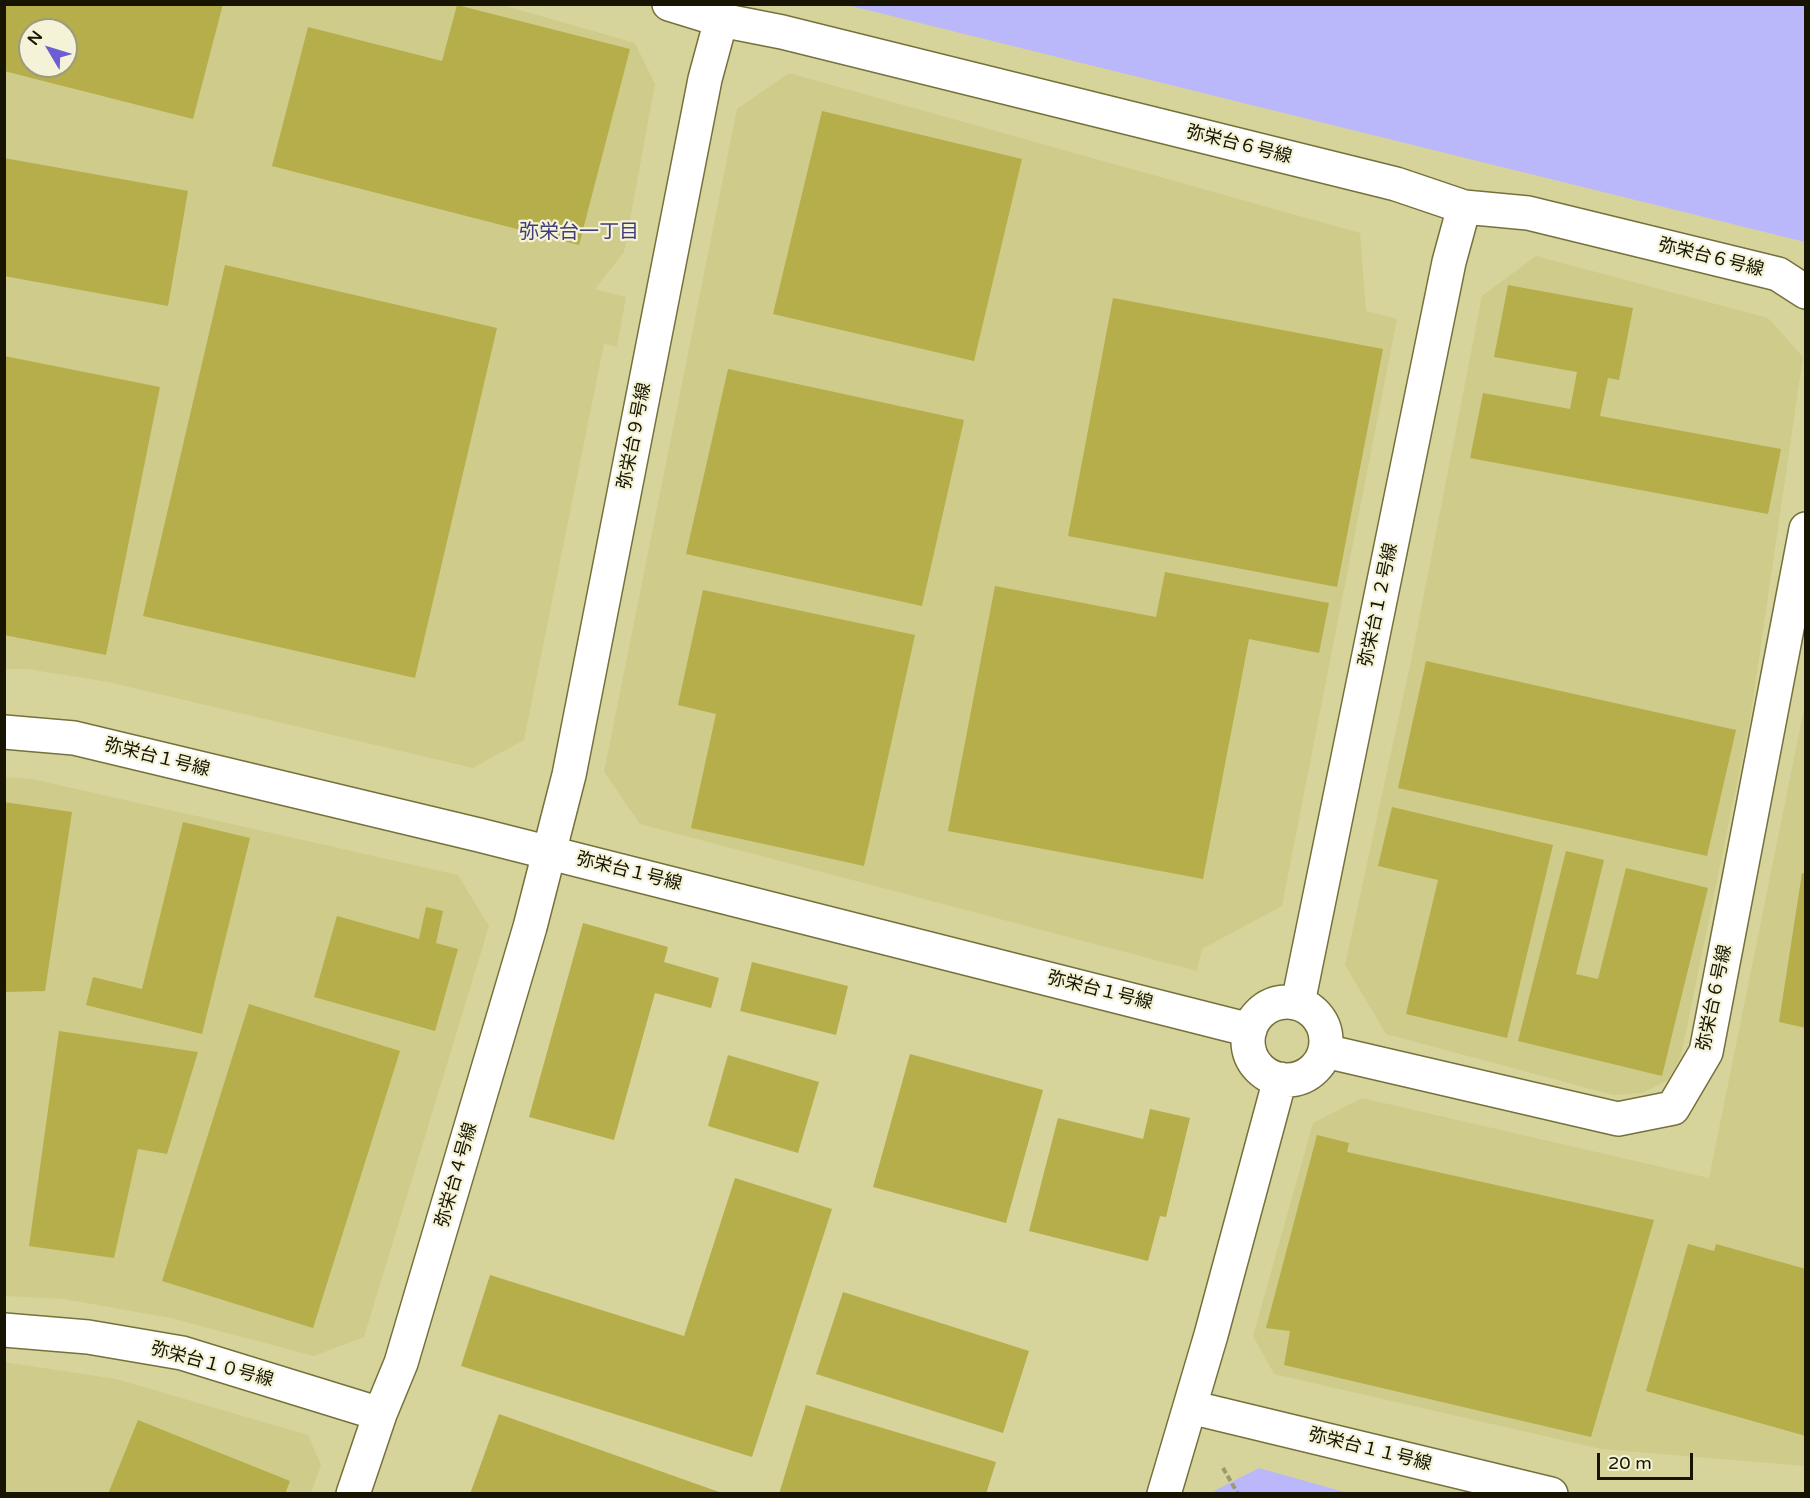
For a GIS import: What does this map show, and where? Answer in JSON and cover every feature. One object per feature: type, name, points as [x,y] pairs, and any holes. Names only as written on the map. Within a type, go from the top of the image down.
[{"type":"street","name":"弥栄台６号線","points":[[669,4],[721,20],[782,32],[1396,184],[1464,207],[1528,213],[1778,274],[1806,292]]},
{"type":"street","name":"弥栄台９号線","points":[[548,852],[568,776],[705,80],[721,20]]},
{"type":"street","name":"弥栄台１２号線","points":[[1298,1003],[1449,262],[1464,207]]},
{"type":"street","name":"弥栄台６号線","points":[[1325,1051],[1618,1119],[1673,1108],[1706,1052],[1806,529]]},
{"type":"street","name":"弥栄台１号線","points":[[4,732],[74,738],[548,852],[1250,1030]]},
{"type":"street","name":"弥栄台４号線","points":[[354,1494],[380,1414],[402,1363],[530,927],[548,852]]},
{"type":"street","points":[[1280,1002],[1298,1003],[1316,1013],[1322,1023],[1326,1034],[1325,1051],[1317,1067],[1308,1074],[1297,1079],[1280,1079],[1264,1072],[1255,1063],[1249,1052],[1250,1030],[1258,1015],[1268,1007],[1280,1002]]},
{"type":"street","points":[[1164,1494],[1211,1335],[1280,1079]]},
{"type":"street","name":"弥栄台１０号線","points":[[4,1330],[88,1337],[182,1353],[380,1414]]},
{"type":"street","name":"弥栄台１１号線","points":[[1190,1407],[1551,1494]]},
{"type":"path","points":[[1223,1468],[1238,1494]]},
{"type":"shaded area","points":[[5,5],[502,5],[635,43],[655,84],[624,252],[595,289],[626,297],[617,347],[604,344],[524,740],[473,768],[108,682],[27,669],[5,669]]},
{"type":"shaded area","points":[[847,5],[1805,5],[1805,242]]},
{"type":"shaded area","points":[[789,73],[1360,233],[1366,311],[1397,319],[1282,906],[1202,949],[1197,971],[640,824],[604,772],[737,109]]},
{"type":"shaded area","points":[[1536,256],[1768,318],[1803,357],[1750,720],[1681,1056],[1668,1080],[1643,1093],[1613,1095],[1386,1034],[1345,965],[1412,656],[1482,296]]},
{"type":"shaded area","points":[[1805,704],[1805,1466],[1601,1449],[1274,1374],[1253,1336],[1313,1123],[1362,1098],[1709,1178]]},
{"type":"shaded area","points":[[4,777],[32,779],[458,875],[489,926],[364,1337],[314,1356],[170,1318],[64,1299],[5,1296]]},
{"type":"shaded area","points":[[4,1362],[116,1379],[308,1435],[321,1465],[311,1493],[5,1493]]},
{"type":"shaded area","points":[[1259,1468],[1348,1493],[1210,1493]]},
{"type":"building","points":[[4,4],[223,4],[193,119],[32,78],[78,78],[78,18],[18,18],[18,75],[4,71]]},
{"type":"building","points":[[457,5],[630,49],[579,245],[272,166],[308,27],[442,61]]},
{"type":"building","points":[[822,111],[1022,159],[974,361],[773,314]]},
{"type":"building","points":[[4,158],[188,191],[168,306],[4,276]]},
{"type":"building","points":[[225,265],[497,328],[415,678],[143,616]]},
{"type":"building","points":[[1508,285],[1633,308],[1619,380],[1608,378],[1600,416],[1781,449],[1768,514],[1470,458],[1483,393],[1570,409],[1577,372],[1494,357]]},
{"type":"building","points":[[1113,298],[1383,349],[1337,587],[1068,536]]},
{"type":"building","points":[[4,356],[160,387],[106,655],[4,635]]},
{"type":"building","points":[[728,369],[964,420],[922,606],[686,554]]},
{"type":"building","points":[[1165,572],[1329,603],[1319,653],[1249,639],[1203,879],[948,831],[995,586],[1156,617]]},
{"type":"building","points":[[703,590],[915,635],[864,866],[691,828],[716,714],[678,705]]},
{"type":"building","points":[[1426,661],[1736,730],[1707,856],[1398,788]]},
{"type":"building","points":[[4,802],[72,812],[45,991],[4,992]]},
{"type":"building","points":[[1392,807],[1553,845],[1507,1038],[1406,1014],[1438,880],[1378,866]]},
{"type":"building","points":[[183,822],[250,838],[202,1034],[86,1005],[93,977],[142,989]]},
{"type":"building","points":[[1566,851],[1604,860],[1576,974],[1598,979],[1626,868],[1708,888],[1662,1076],[1518,1041]]},
{"type":"building","points":[[1802,873],[1806,874],[1806,1028],[1779,1022]]},
{"type":"building","points":[[426,907],[443,911],[436,943],[458,949],[435,1031],[314,997],[337,916],[419,939]]},
{"type":"building","points":[[583,923],[668,947],[664,962],[719,978],[711,1008],[655,993],[614,1140],[529,1117]]},
{"type":"building","points":[[752,962],[848,986],[836,1035],[740,1011]]},
{"type":"building","points":[[249,1004],[400,1051],[313,1328],[162,1281]]},
{"type":"building","points":[[59,1031],[198,1052],[167,1154],[138,1149],[114,1258],[29,1246]]},
{"type":"building","points":[[910,1054],[1043,1090],[1006,1223],[873,1187]]},
{"type":"building","points":[[728,1055],[819,1082],[798,1153],[708,1126]]},
{"type":"building","points":[[1150,1109],[1190,1118],[1166,1217],[1160,1216],[1148,1261],[1029,1231],[1058,1118],[1143,1139]]},
{"type":"building","points":[[1317,1135],[1349,1143],[1347,1152],[1654,1220],[1591,1437],[1284,1365],[1290,1331],[1266,1328]]},
{"type":"building","points":[[735,1178],[832,1209],[752,1457],[461,1366],[490,1275],[684,1336]]},
{"type":"building","points":[[1688,1244],[1714,1251],[1716,1244],[1806,1269],[1806,1436],[1646,1391]]},
{"type":"building","points":[[843,1292],[1029,1351],[1003,1433],[816,1374]]},
{"type":"building","points":[[806,1405],[996,1462],[986,1494],[779,1494]]},
{"type":"building","points":[[499,1414],[722,1493],[722,1494],[470,1494]]},
{"type":"building","points":[[138,1420],[290,1481],[285,1494],[108,1494]]},
{"type":"district","name":"弥栄台一丁目","points":[[579,233]]}]
